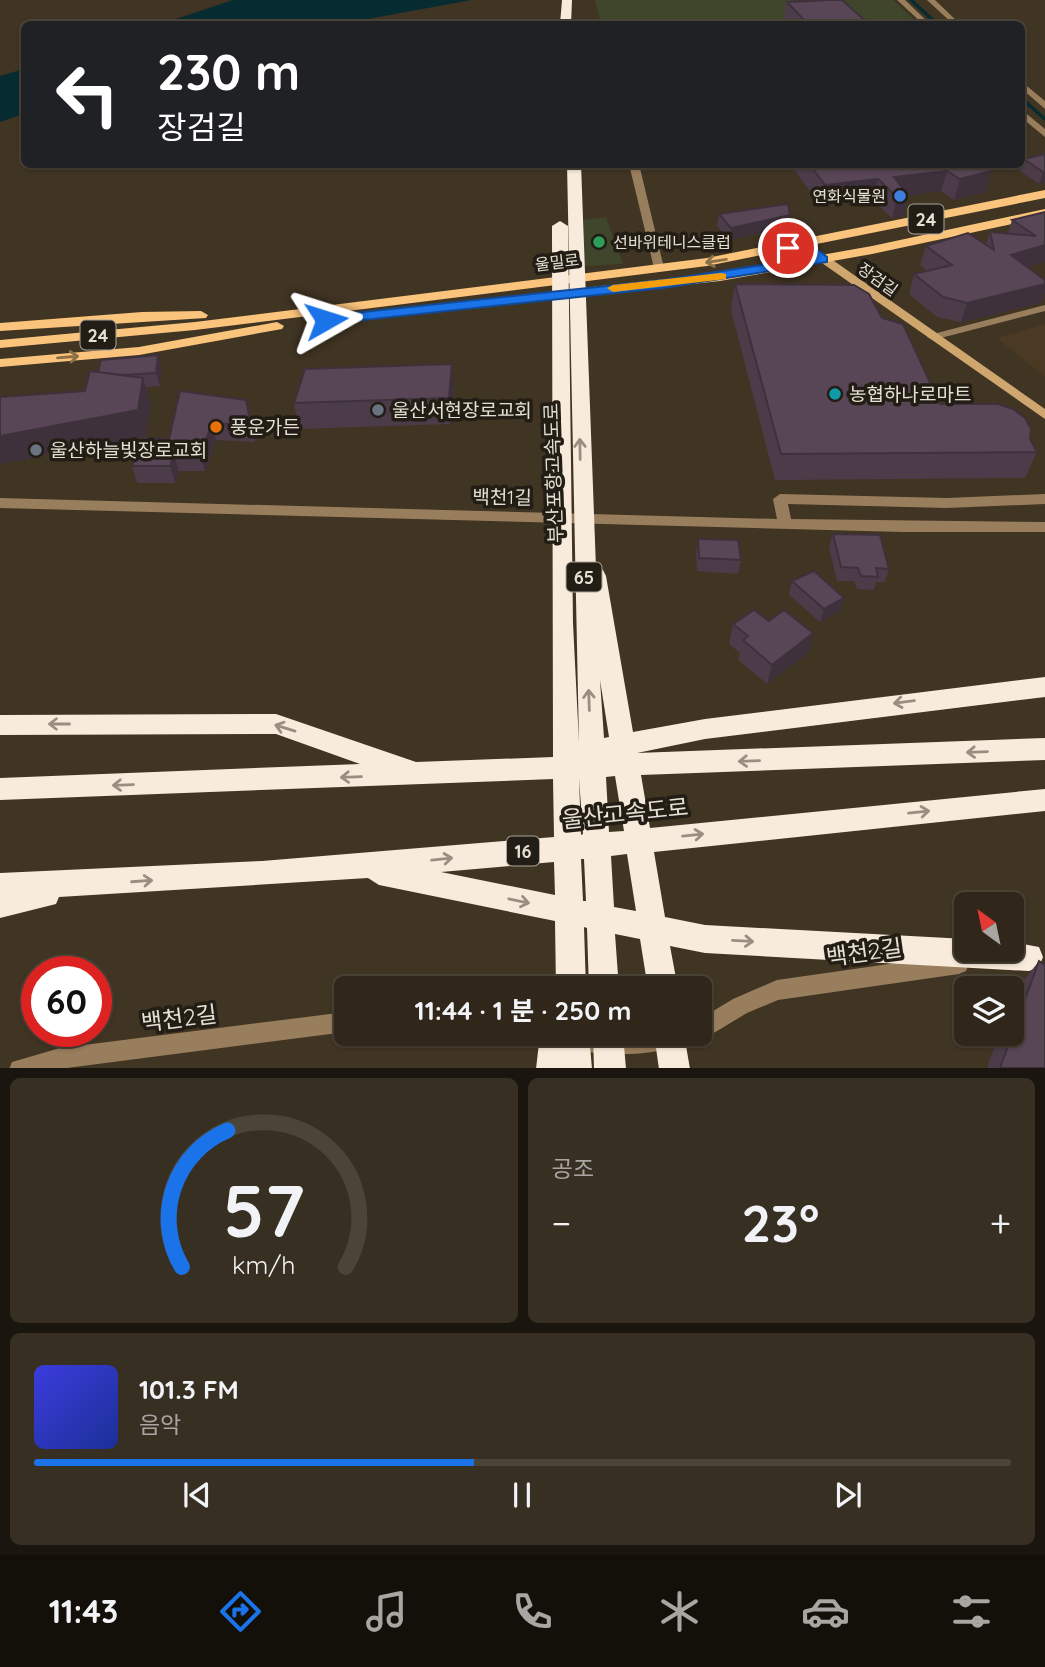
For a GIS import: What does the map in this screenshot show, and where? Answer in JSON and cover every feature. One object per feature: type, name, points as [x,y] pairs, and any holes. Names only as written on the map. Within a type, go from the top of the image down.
[{"type":"highway","points":[[566,21],[567,0]]},
{"type":"highway","points":[[578,21],[579,0]]},
{"type":"highway","name":"부산포항고속도로","points":[[561,168],[562,610],[570,976]]},
{"type":"highway","name":"부산포항고속도로","points":[[574,168],[581,494],[596,872],[603,976]]},
{"type":"highway","points":[[581,494],[661,976]]},
{"type":"highway","points":[[485,772],[705,729],[1045,687]]},
{"type":"highway","points":[[0,724],[276,724],[419,774]]},
{"type":"highway","points":[[0,789],[1045,749]]},
{"type":"highway","name":"울산고속도로","points":[[0,886],[102,883],[356,867],[1045,800]]},
{"type":"highway","points":[[356,867],[705,939],[1037,957]]},
{"type":"highway","points":[[0,905],[102,883]]},
{"type":"highway","points":[[564,976],[569,950]]},
{"type":"highway","points":[[551,1068],[552,1046]]},
{"type":"highway","points":[[575,1046],[576,1068]]},
{"type":"highway","points":[[609,1046],[610,1068]]},
{"type":"highway","points":[[671,1046],[675,1068]]},
{"type":"main road","name":"울밀로","points":[[297,318],[807,245],[1045,194]]},
{"type":"main road","name":"울밀로","points":[[0,344],[663,284],[823,260],[1045,213]]},
{"type":"main road","name":"장검길","points":[[807,245],[823,260],[1045,415]]},
{"type":"main road","points":[[0,327],[142,316],[297,318]]},
{"type":"main road","points":[[0,363],[139,351],[297,318]]},
{"type":"street","points":[[901,0],[925,21]]},
{"type":"street","points":[[931,0],[954,21]]},
{"type":"street","points":[[1025,88],[1045,106]]},
{"type":"street","points":[[1025,116],[1045,134]]},
{"type":"street","points":[[635,168],[659,268]]},
{"type":"street","points":[[933,337],[1045,308]]},
{"type":"street","points":[[785,524],[780,499],[947,503],[1045,499]]},
{"type":"street","name":"백천1길","points":[[0,503],[785,524],[1045,527]]},
{"type":"street","name":"백천2길","points":[[712,1023],[758,996],[800,985],[1037,957]]},
{"type":"street","name":"백천2길","points":[[23,1068],[60,1058],[334,1024]]},
{"type":"shaded area","points":[[1045,324],[1045,377],[997,338]]},
{"type":"green space","points":[[595,0],[893,0],[916,21],[600,21]]},
{"type":"green space","name":"선바위테니스클럽","points":[[606,217],[623,264],[582,266],[584,220]]},
{"type":"water","points":[[233,0],[471,0],[357,21],[170,21]]},
{"type":"water","points":[[21,70],[21,115],[0,122],[0,76]]},
{"type":"building","points":[[842,0],[866,21],[805,21],[787,2]]},
{"type":"building","points":[[1045,154],[1045,172],[1043,172],[1025,159]]},
{"type":"building","points":[[812,168],[988,168],[991,171],[960,179],[947,171],[894,177],[908,195],[897,197],[878,179],[825,185]]},
{"type":"building","points":[[788,204],[790,215],[731,228],[719,214]]},
{"type":"building","points":[[1045,212],[1045,245],[1011,255],[1045,280],[1045,284],[967,303],[943,297],[914,274],[952,265],[926,246],[968,233],[994,250],[990,232],[1036,236],[1012,220]]},
{"type":"building","name":"농협하나로마트","points":[[735,284],[854,285],[869,294],[882,318],[903,324],[940,404],[998,404],[1013,409],[1025,418],[1031,429],[1030,439],[1037,452],[781,454]]},
{"type":"building","points":[[158,355],[156,373],[123,375],[98,372],[101,360]]},
{"type":"building","points":[[452,364],[449,398],[294,403],[305,369]]},
{"type":"building","points":[[90,371],[143,378],[138,410],[0,436],[0,397],[85,391]]},
{"type":"building","points":[[180,391],[246,400],[251,425],[212,423],[201,454],[174,454],[170,466],[132,466],[144,438],[169,439]]},
{"type":"building","points":[[833,534],[880,535],[889,569],[876,568],[878,577],[861,576],[858,568],[841,567]]},
{"type":"building","points":[[698,539],[738,540],[741,560],[699,558]]},
{"type":"building","points":[[814,571],[844,598],[824,609],[792,581]]},
{"type":"building","points":[[754,610],[769,621],[784,610],[813,633],[772,665],[743,640],[748,636],[733,624]]},
{"type":"building","points":[[1039,961],[1045,965],[1045,1068],[1000,1068],[1008,1046],[1024,1046],[1024,1002]]},
{"type":"waterway","points":[[911,0],[934,21]]},
{"type":"waterway","points":[[1025,102],[1045,119]]},
{"type":"slow traffic","points":[[613,288],[721,277]]},
{"type":"place","name":"연화식물원","points":[[900,196]]},
{"type":"place","name":"선바위테니스클럽","points":[[599,242]]},
{"type":"place","name":"농협하나로마트","points":[[835,394]]},
{"type":"place","name":"울산서현장로교회","points":[[378,410]]},
{"type":"place","name":"풍운가든","points":[[216,427]]},
{"type":"place","name":"울산하늘빛장로교회","points":[[36,450]]},
{"type":"route","points":[[326,320],[663,284],[823,260],[807,245],[788,248]]}]
